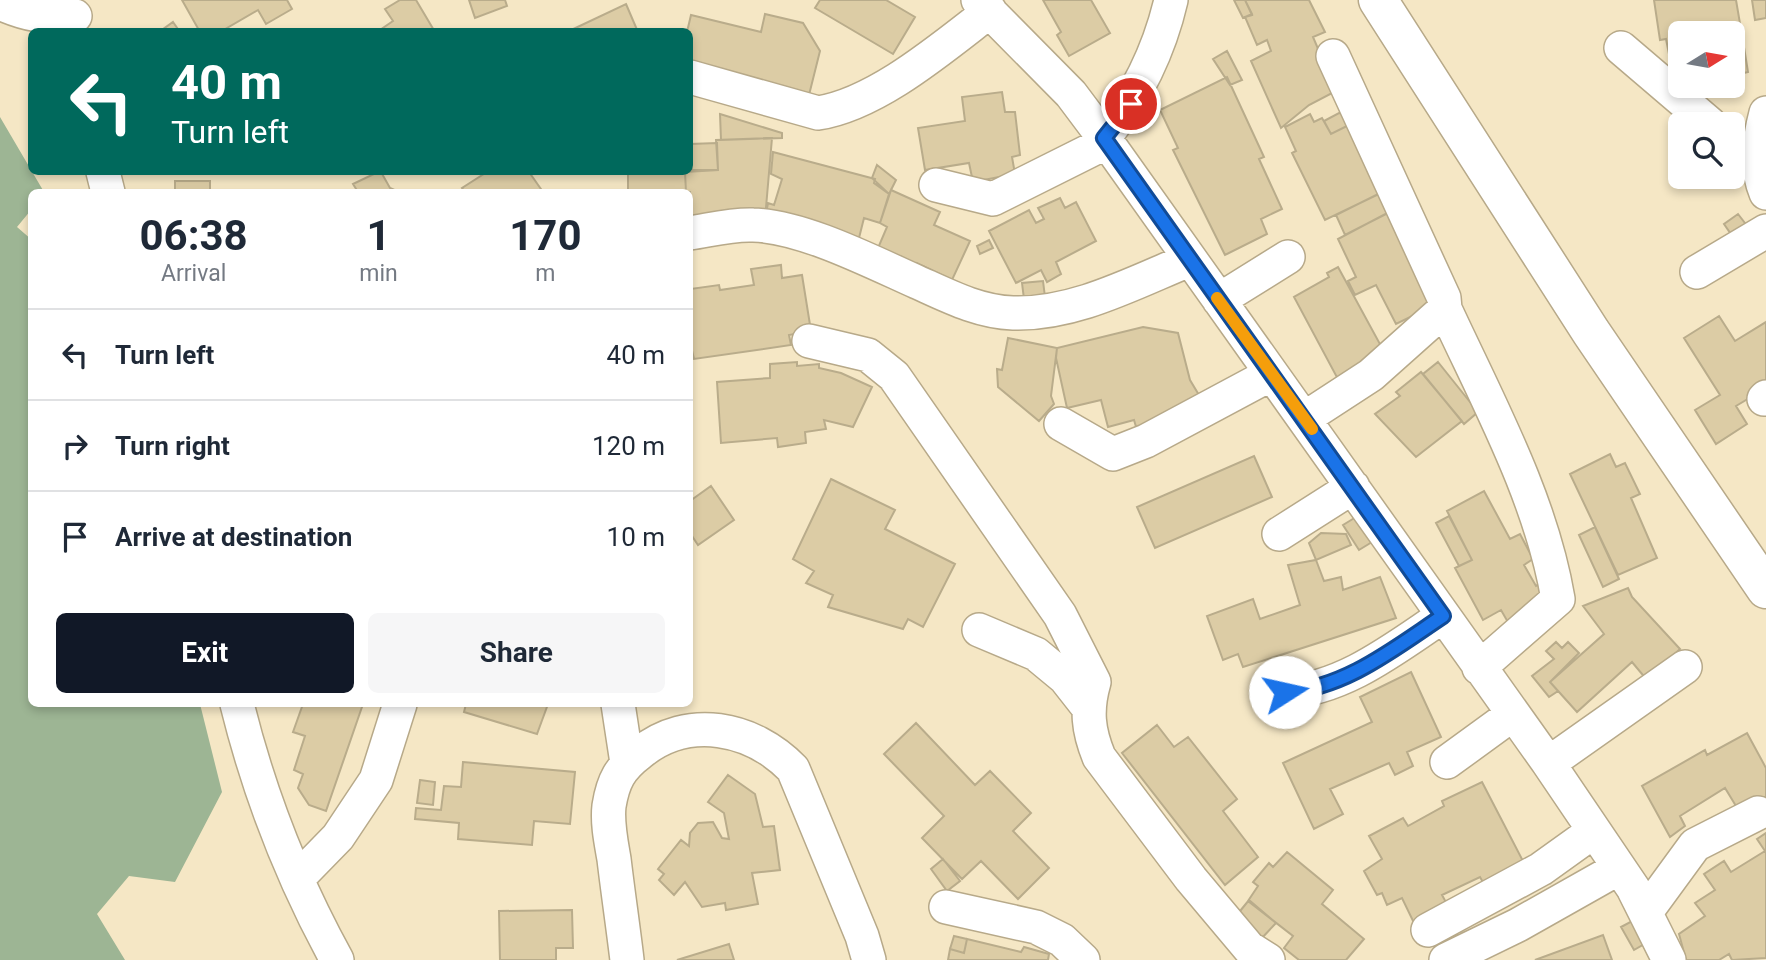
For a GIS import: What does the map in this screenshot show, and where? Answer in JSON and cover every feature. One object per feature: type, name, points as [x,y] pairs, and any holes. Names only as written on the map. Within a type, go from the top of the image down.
[{"type":"main road","points":[[1378,0],[1591,332],[1766,589]]},
{"type":"street","points":[[936,186],[993,199],[1106,140],[1143,82],[1165,28],[1171,0]]},
{"type":"street","points":[[0,3],[20,13],[47,18],[75,16]]},
{"type":"street","points":[[693,78],[818,113],[833,111],[888,84],[984,6],[1071,94],[1106,140],[1549,763],[1646,912],[1669,960]]},
{"type":"street","points":[[1621,48],[1696,112]]},
{"type":"street","points":[[1333,56],[1401,199],[1444,298],[1445,309],[1525,487],[1553,570],[1559,599],[1479,668]]},
{"type":"street","points":[[1766,113],[1745,146],[1766,193]]},
{"type":"street","points":[[693,233],[752,225],[775,228],[848,252],[985,310],[1012,313],[1049,312],[1098,297],[1189,260]]},
{"type":"street","points":[[1697,272],[1766,231]]},
{"type":"street","points":[[1219,300],[1288,257]]},
{"type":"street","points":[[1305,418],[1371,375],[1445,309]]},
{"type":"street","points":[[809,341],[868,355],[902,386],[1059,615],[1094,682],[1087,706],[1089,734],[1099,757],[1191,879],[1249,947],[1269,960]]},
{"type":"street","points":[[1060,424],[1113,454],[1146,441],[1271,374]]},
{"type":"street","points":[[1279,534],[1353,487]]},
{"type":"street","points":[[1285,692],[1307,691],[1377,660],[1443,616]]},
{"type":"street","points":[[979,630],[1036,654],[1065,678],[1087,706]]},
{"type":"street","points":[[1549,763],[1685,667]]},
{"type":"street","points":[[238,707],[252,766],[312,915],[337,960]]},
{"type":"street","points":[[297,879],[338,836],[376,780],[399,707]]},
{"type":"street","points":[[618,707],[627,763]]},
{"type":"street","points":[[1447,762],[1513,714]]},
{"type":"street","points":[[627,960],[609,821],[617,773],[654,741],[690,729],[727,731],[762,744],[784,760],[800,781],[862,936],[869,960]]},
{"type":"street","points":[[1646,912],[1695,845],[1758,813]]},
{"type":"street","points":[[1428,930],[1541,869],[1594,831]]},
{"type":"street","points":[[1446,960],[1518,925],[1619,868]]},
{"type":"street","points":[[946,907],[1036,928],[1062,940],[1083,960]]},
{"type":"green space","points":[[0,117],[28,165],[28,175],[34,175],[42,189],[28,189],[28,214],[17,227],[28,237],[28,707],[201,707],[222,792],[175,882],[129,876],[97,914],[125,960],[0,960]]},
{"type":"building","points":[[182,0],[287,0],[292,9],[266,24],[258,10],[227,28],[198,28]]},
{"type":"building","points":[[400,0],[416,0],[433,28],[383,28],[393,21],[385,9]]},
{"type":"building","points":[[469,0],[505,0],[507,6],[475,18]]},
{"type":"building","points":[[820,0],[886,0],[915,17],[893,54],[815,8]]},
{"type":"building","points":[[1043,0],[1091,0],[1110,33],[1069,56],[1057,35],[1061,32]]},
{"type":"building","points":[[1234,0],[1245,0],[1252,14],[1243,18]]},
{"type":"building","points":[[1245,0],[1309,0],[1325,32],[1313,37],[1336,91],[1309,105],[1281,128],[1251,61],[1271,51],[1267,40],[1257,45],[1245,17],[1252,15]]},
{"type":"building","points":[[1654,0],[1736,0],[1740,21],[1668,21],[1668,49],[1666,39],[1660,40]]},
{"type":"building","points":[[1752,0],[1766,0],[1766,18],[1755,20]]},
{"type":"building","points":[[626,4],[636,28],[575,28]]},
{"type":"building","points":[[765,14],[803,23],[820,51],[808,99],[693,62],[693,28],[688,28],[691,15],[761,32]]},
{"type":"building","points":[[173,22],[177,28],[165,28]]},
{"type":"building","points":[[1227,51],[1242,80],[1230,85],[1213,59]]},
{"type":"building","points":[[1227,77],[1264,157],[1259,159],[1282,209],[1261,219],[1267,234],[1225,255],[1173,150],[1178,148],[1160,110]]},
{"type":"building","points":[[1002,92],[1005,112],[1015,112],[1020,155],[1012,157],[1015,174],[973,182],[969,163],[925,170],[918,128],[965,121],[962,97]]},
{"type":"building","points":[[1339,113],[1350,115],[1349,125],[1331,134],[1324,121]]},
{"type":"building","points":[[720,114],[782,133],[782,138],[721,140]]},
{"type":"building","points":[[1310,114],[1314,122],[1322,118],[1331,134],[1349,125],[1381,193],[1325,220],[1292,153],[1296,151],[1285,127]]},
{"type":"building","points":[[772,138],[765,219],[693,224],[693,189],[686,189],[685,175],[693,175],[693,172],[718,170],[716,140]]},
{"type":"building","points":[[717,143],[718,170],[693,170],[693,144]]},
{"type":"building","points":[[773,152],[875,179],[874,183],[889,194],[880,223],[864,218],[857,246],[765,219],[768,203],[774,205],[782,179],[771,174]]},
{"type":"building","points":[[877,165],[896,180],[889,194],[872,178]]},
{"type":"building","points":[[372,175],[383,175],[392,189],[356,189],[353,184]]},
{"type":"building","points":[[482,175],[531,175],[541,189],[463,189]]},
{"type":"building","points":[[628,175],[685,175],[686,189],[628,189]]},
{"type":"building","points":[[175,181],[210,181],[210,189],[175,189]]},
{"type":"building","points":[[891,190],[940,212],[934,225],[970,241],[952,280],[917,263],[915,268],[878,248],[887,227],[880,223]]},
{"type":"building","points":[[1380,193],[1390,212],[1345,235],[1336,215]]},
{"type":"building","points":[[1060,198],[1065,208],[1076,202],[1096,241],[1056,262],[1061,274],[1047,282],[1041,270],[1016,283],[989,231],[1029,210],[1036,223],[1044,219],[1038,208]]},
{"type":"building","points":[[1387,213],[1435,305],[1396,324],[1376,285],[1355,295],[1348,281],[1356,277],[1338,239]]},
{"type":"building","points":[[1738,214],[1748,227],[1733,237],[1724,224]]},
{"type":"building","points":[[989,240],[993,248],[980,254],[977,246]]},
{"type":"building","points":[[781,265],[782,278],[802,275],[811,331],[789,335],[791,345],[694,359],[693,289],[719,285],[720,290],[754,285],[751,269]]},
{"type":"building","points":[[1338,267],[1387,357],[1340,383],[1294,297],[1329,277],[1327,273]]},
{"type":"building","points":[[1043,281],[1045,297],[1024,299],[1022,283]]},
{"type":"building","points":[[1719,316],[1735,341],[1766,322],[1766,388],[1736,406],[1747,424],[1716,444],[1695,410],[1720,395],[1684,338]]},
{"type":"building","points":[[1143,327],[1178,333],[1190,380],[1202,400],[1137,430],[1134,420],[1108,427],[1101,400],[1067,408],[1056,358],[1057,348]]},
{"type":"building","points":[[1008,338],[1057,348],[1051,396],[1054,404],[1039,421],[998,387],[997,369],[1002,370]]},
{"type":"building","points":[[797,362],[797,366],[819,364],[819,368],[841,373],[872,387],[853,427],[824,420],[826,429],[805,432],[806,443],[778,447],[777,438],[721,443],[717,382],[770,378],[770,364]]},
{"type":"building","points":[[1438,362],[1478,412],[1464,424],[1423,374]]},
{"type":"building","points":[[1421,372],[1462,421],[1416,457],[1375,414],[1400,396],[1396,392]]},
{"type":"building","points":[[1610,454],[1616,467],[1625,463],[1640,494],[1631,498],[1657,558],[1618,575],[1570,474]]},
{"type":"building","points":[[1254,456],[1272,497],[1155,548],[1137,507]]},
{"type":"building","points":[[831,479],[895,510],[885,529],[955,564],[923,627],[908,619],[903,629],[828,607],[833,595],[806,583],[814,571],[793,559]]},
{"type":"building","points":[[711,486],[734,520],[698,545],[693,538],[693,499]]},
{"type":"building","points":[[1484,491],[1510,539],[1520,534],[1533,559],[1524,565],[1536,586],[1542,583],[1544,604],[1509,624],[1501,610],[1483,620],[1455,568],[1472,560],[1447,511]]},
{"type":"building","points":[[1449,516],[1472,560],[1459,566],[1436,523]]},
{"type":"building","points":[[1356,517],[1372,542],[1359,550],[1343,525]]},
{"type":"building","points":[[1595,527],[1619,579],[1603,587],[1579,535]]},
{"type":"building","points":[[1321,533],[1346,534],[1351,545],[1316,560],[1309,543]]},
{"type":"building","points":[[1316,560],[1324,581],[1341,577],[1343,590],[1380,577],[1396,618],[1243,667],[1238,654],[1223,660],[1207,616],[1253,599],[1260,619],[1300,605],[1288,565]]},
{"type":"building","points":[[1628,588],[1632,597],[1680,649],[1647,680],[1632,662],[1577,712],[1550,682],[1604,634],[1583,606]]},
{"type":"building","points":[[1556,642],[1562,648],[1568,642],[1579,653],[1550,682],[1558,691],[1549,697],[1532,676],[1554,659],[1546,651]]},
{"type":"building","points":[[1411,672],[1441,737],[1407,752],[1413,766],[1395,775],[1389,763],[1330,789],[1343,814],[1314,829],[1283,763],[1372,722],[1360,697]]},
{"type":"building","points":[[302,707],[362,707],[326,811],[309,805],[298,788],[303,774],[294,770],[305,736],[293,732]]},
{"type":"building","points":[[465,707],[547,707],[537,734],[464,712]]},
{"type":"building","points":[[916,723],[975,785],[990,771],[1031,813],[1013,831],[1049,868],[1018,899],[981,861],[962,879],[922,838],[944,816],[884,754]]},
{"type":"building","points":[[1157,725],[1174,747],[1188,737],[1237,799],[1223,811],[1258,857],[1225,885],[1122,753]]},
{"type":"building","points":[[1747,733],[1766,768],[1766,796],[1739,811],[1725,788],[1680,816],[1685,826],[1670,837],[1642,786],[1705,750],[1707,755]]},
{"type":"building","points":[[463,762],[575,772],[570,824],[534,821],[532,845],[458,839],[459,823],[415,819],[416,808],[441,810],[444,786],[461,787]]},
{"type":"building","points":[[728,775],[755,794],[763,827],[774,826],[780,870],[752,873],[758,904],[726,910],[725,903],[702,907],[685,882],[674,895],[659,880],[664,874],[658,869],[681,840],[689,846],[690,833],[698,823],[713,822],[722,838],[729,839],[724,813],[708,802]]},
{"type":"building","points":[[420,780],[435,782],[433,805],[417,803]]},
{"type":"building","points":[[1482,782],[1524,863],[1484,884],[1480,877],[1442,895],[1448,906],[1414,923],[1402,898],[1387,905],[1382,893],[1377,895],[1364,871],[1382,859],[1369,836],[1403,818],[1408,826],[1444,806],[1442,801]]},
{"type":"building","points":[[1766,833],[1766,958],[1732,960],[1729,954],[1719,960],[1686,960],[1679,934],[1705,916],[1695,903],[1715,890],[1704,874],[1724,861],[1731,872],[1765,851],[1757,839]]},
{"type":"building","points":[[1287,852],[1333,890],[1322,904],[1364,939],[1346,960],[1299,960],[1284,948],[1293,936],[1248,901],[1258,886],[1253,882],[1269,863],[1273,867]]},
{"type":"building","points":[[943,859],[960,881],[947,891],[931,869]]},
{"type":"building","points":[[1249,900],[1276,923],[1261,939],[1236,916]]},
{"type":"building","points":[[572,910],[573,948],[556,948],[556,960],[500,960],[499,911]]},
{"type":"building","points":[[1634,920],[1646,943],[1634,950],[1621,927]]},
{"type":"building","points":[[1603,935],[1612,960],[1535,960]]},
{"type":"building","points":[[954,936],[967,939],[964,953],[950,949]]},
{"type":"building","points":[[967,939],[1021,952],[1024,947],[1049,954],[1048,960],[948,960],[950,949],[964,953]]},
{"type":"building","points":[[729,944],[734,960],[677,960]]},
{"type":"slow traffic","points":[[1217,298],[1312,429]]},
{"type":"route","points":[[1131,104],[1104,138],[1189,260],[1311,426],[1443,616],[1377,660],[1307,691],[1285,692]]}]
